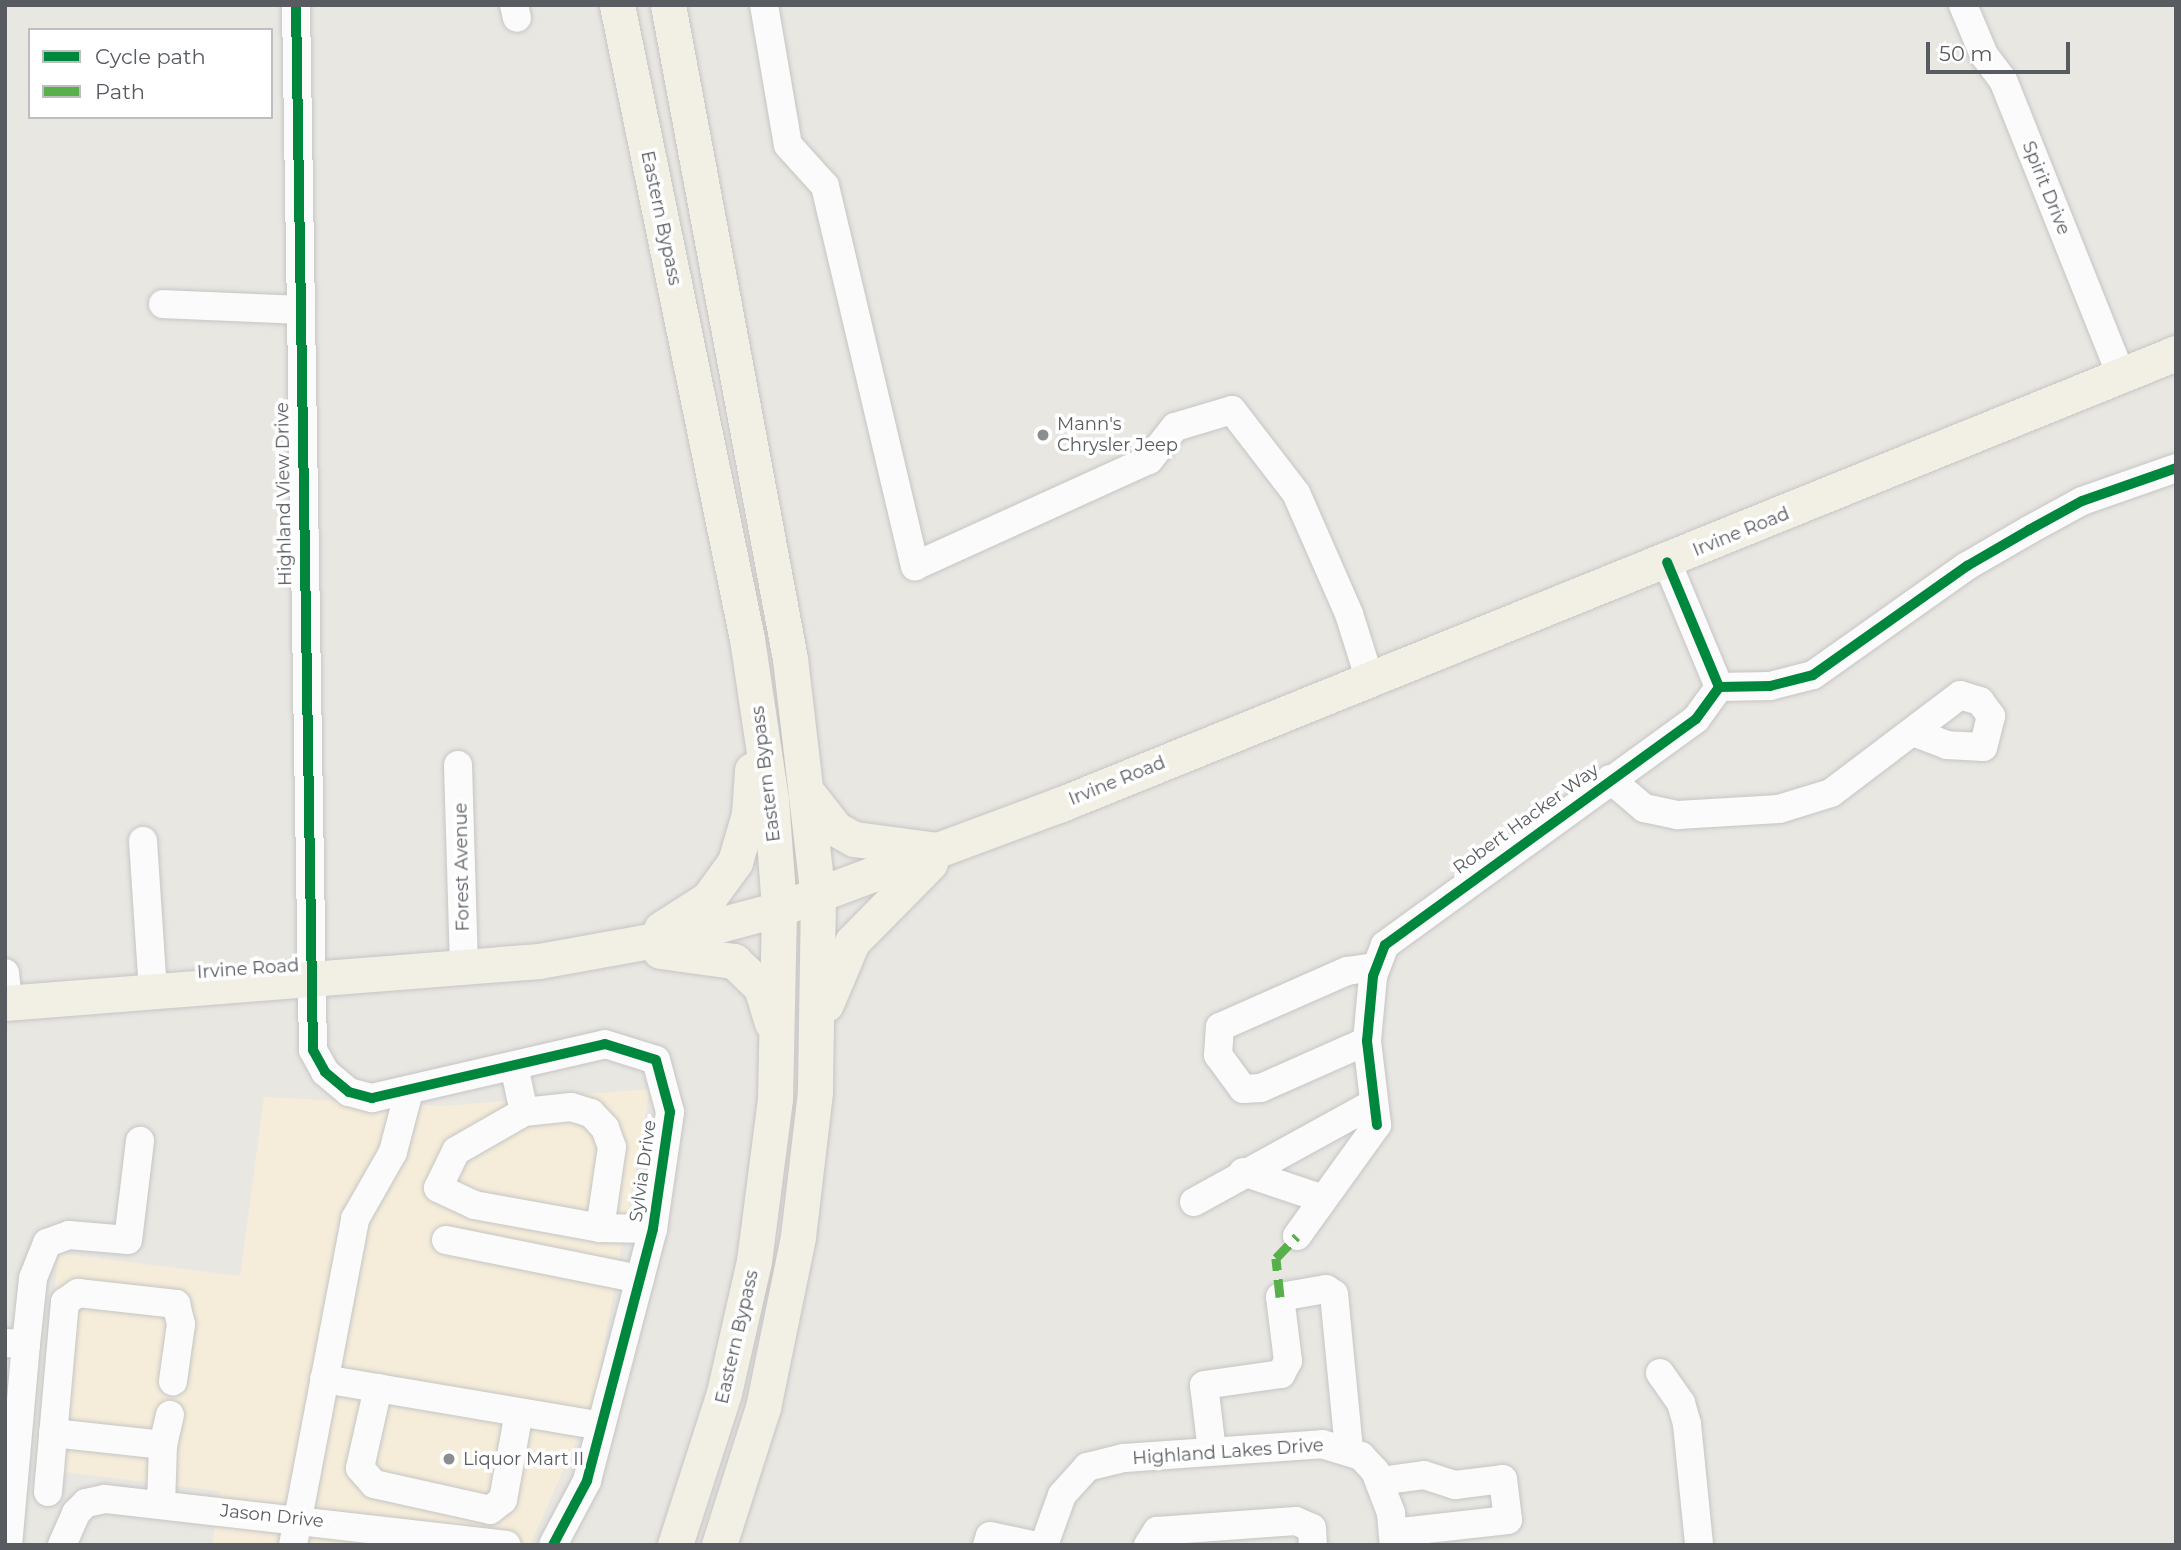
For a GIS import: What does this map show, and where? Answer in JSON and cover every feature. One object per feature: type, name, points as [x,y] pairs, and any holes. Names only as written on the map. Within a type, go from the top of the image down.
[{"type":"main road","name":"Eastern Bypass","points":[[617,5],[757,693],[779,909],[778,1052],[752,1273],[715,1426],[675,1545]]},
{"type":"main road","points":[[668,5],[790,659],[810,796],[818,896],[817,1038],[804,1196],[783,1321],[719,1545]]},
{"type":"main road","name":"Irvine Road","points":[[6,993],[153,992],[464,970],[618,948],[779,909],[944,850],[1369,677],[1667,562],[2176,353]]},
{"type":"main road","points":[[618,948],[691,914],[735,862],[749,814],[757,693]]},
{"type":"main road","points":[[810,796],[836,829],[854,839],[944,850]]},
{"type":"main road","points":[[817,1038],[838,969],[852,942],[871,917],[944,850]]},
{"type":"main road","points":[[618,948],[734,961],[761,986],[778,1052]]},
{"type":"street","name":"Highland View Drive","points":[[296,5],[308,982]]},
{"type":"street","points":[[764,5],[788,145],[825,186],[915,566],[1149,460],[1175,427],[1232,410],[1296,493],[1349,614],[1369,677]]},
{"type":"street","name":"Spirit Drive","points":[[1963,5],[1984,55],[2003,80],[2120,375]]},
{"type":"street","points":[[163,304],[300,310]]},
{"type":"street","points":[[1667,562],[1719,687],[1770,686],[1813,675],[1967,566],[2082,501],[2176,468]]},
{"type":"street","name":"Robert Hacker Way","points":[[1376,1114],[1367,1041],[1376,967],[1385,945],[1696,719],[1719,687]]},
{"type":"street","points":[[1611,779],[1644,808],[1678,816],[1779,809],[1831,793],[1913,732]]},
{"type":"street","name":"Forest Avenue","points":[[458,765],[464,970]]},
{"type":"street","points":[[143,842],[153,992]]},
{"type":"street","points":[[1367,1041],[1261,1088],[1243,1090],[1218,1055],[1220,1027],[1347,971],[1376,967]]},
{"type":"street","name":"Sylvia Drive","points":[[308,982],[313,1050],[325,1072],[349,1092],[372,1098],[605,1044],[656,1060],[670,1112],[653,1229],[587,1481],[553,1545]]},
{"type":"street","points":[[514,1066],[524,1112]]},
{"type":"street","points":[[295,1532],[355,1219],[393,1152],[409,1091]]},
{"type":"street","points":[[600,1228],[612,1147],[605,1128],[591,1112],[571,1107],[524,1112],[456,1151],[438,1188],[474,1205],[600,1228],[653,1229]]},
{"type":"street","points":[[1194,1202],[1243,1172],[1376,1114]]},
{"type":"street","points":[[1297,1236],[1376,1114]]},
{"type":"street","points":[[8,1545],[14,1484],[15,1343],[33,1278],[47,1243],[69,1234],[128,1240],[140,1140]]},
{"type":"street","points":[[1243,1172],[1323,1199]]},
{"type":"street","points":[[446,1240],[640,1279]]},
{"type":"street","points":[[1212,1451],[1204,1385],[1281,1374],[1288,1361],[1280,1297],[1326,1289],[1334,1294],[1349,1451]]},
{"type":"street","points":[[48,1492],[65,1302],[78,1293],[176,1304],[181,1325],[173,1381]]},
{"type":"street","points":[[1660,1373],[1681,1403],[1687,1424],[1699,1545]]},
{"type":"street","points":[[324,1378],[601,1426]]},
{"type":"street","points":[[377,1388],[360,1468],[374,1484],[490,1510],[503,1500],[519,1412]]},
{"type":"street","points":[[161,1505],[163,1445],[170,1415]]},
{"type":"street","points":[[53,1433],[163,1445]]},
{"type":"street","name":"Highland Lakes Drive","points":[[1044,1545],[1062,1495],[1087,1468],[1124,1458],[1301,1444],[1349,1451],[1380,1481]]},
{"type":"street","points":[[1424,1475],[1455,1485],[1503,1479],[1508,1520],[1394,1539],[1380,1481],[1424,1475]]},
{"type":"street","points":[[14,1484],[86,1503],[62,1545]]},
{"type":"street","name":"Jason Drive","points":[[86,1503],[106,1499],[161,1505],[295,1532],[506,1545]]},
{"type":"street","points":[[1148,1545],[1157,1531],[1296,1521],[1312,1528],[1313,1545]]},
{"type":"street","points":[[986,1545],[990,1535],[1032,1545]]},
{"type":"shaded area","points":[[650,1089],[594,1402],[530,1545],[212,1545],[220,1491],[39,1469],[58,1253],[240,1276],[264,1097],[444,1106]]},
{"type":"marked path","points":[[1280,1297],[1276,1258],[1297,1236]]},
{"type":"cycle path","points":[[296,5],[313,1050],[325,1072],[349,1092],[372,1098],[605,1044],[656,1060],[670,1112],[653,1229],[587,1481],[553,1545]]},
{"type":"cycle path","points":[[1719,687],[1770,686],[1813,675],[1967,566],[2029,530],[2082,501],[2176,468]]},
{"type":"cycle path","points":[[1377,1125],[1367,1041],[1373,976],[1385,945],[1696,719],[1719,687],[1667,562]]},
{"type":"place","name":"Mann's Chrysler Jeep","points":[[1043,435]]},
{"type":"place","name":"Liquor Mart II","points":[[449,1459]]}]
